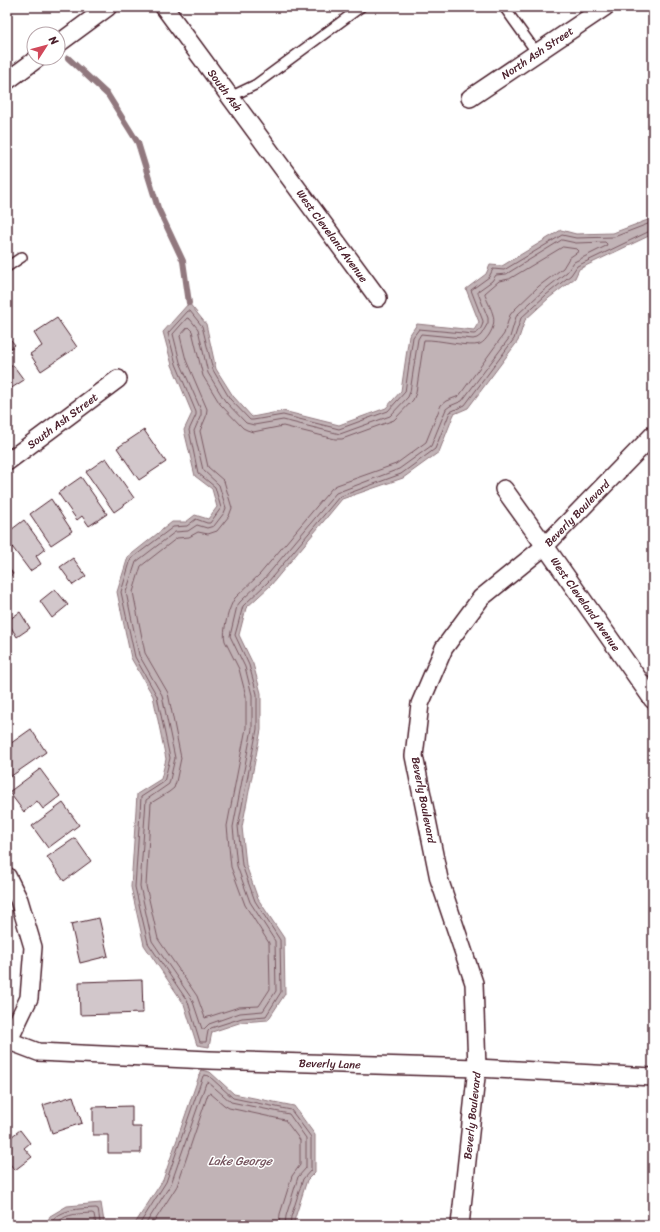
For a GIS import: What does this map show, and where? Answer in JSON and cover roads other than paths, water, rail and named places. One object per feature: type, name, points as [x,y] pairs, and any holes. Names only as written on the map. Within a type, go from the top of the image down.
[{"type":"street","points":[[66,38],[108,7]]},
{"type":"street","name":"South Ash","points":[[164,7],[286,173]]},
{"type":"street","name":"North Ash Street","points":[[470,98],[605,7]]},
{"type":"street","points":[[7,81],[27,66]]},
{"type":"street","name":"West Cleveland Avenue","points":[[286,173],[378,298]]},
{"type":"street","name":"South Ash Street","points":[[7,462],[118,379]]},
{"type":"street","name":"Beverly Boulevard","points":[[460,1225],[477,1068],[474,983],[439,879],[414,756],[420,704],[444,648],[481,598],[545,546],[653,435]]},
{"type":"street","name":"West Cleveland Avenue","points":[[504,489],[653,700]]},
{"type":"street","points":[[7,876],[20,900],[33,947],[29,998],[8,1042]]},
{"type":"street","name":"Beverly Lane","points":[[8,1042],[38,1052],[208,1060],[477,1068],[653,1077]]},
{"type":"lane","points":[[230,97],[255,85],[361,7]]},
{"type":"lane","points":[[504,7],[537,53]]},
{"type":"lane","points":[[7,267],[22,257]]},
{"type":"water","points":[[653,218],[653,234],[579,269],[575,278],[549,298],[525,320],[518,341],[468,408],[454,414],[439,452],[403,478],[342,499],[271,585],[246,608],[239,635],[253,664],[261,693],[261,730],[242,827],[246,865],[258,899],[284,938],[285,994],[268,1020],[242,1022],[212,1032],[209,1047],[197,1045],[184,1004],[144,945],[131,887],[137,794],[161,779],[166,759],[153,696],[131,658],[117,592],[128,557],[172,522],[186,522],[195,515],[208,519],[217,507],[212,489],[195,476],[184,430],[192,413],[172,365],[163,332],[189,303],[206,324],[216,369],[233,396],[252,417],[283,411],[339,425],[386,408],[401,391],[409,336],[417,324],[474,330],[479,322],[466,289],[486,274],[490,265],[502,266],[561,230],[576,234],[613,233]]},
{"type":"water","name":"Lake George","points":[[201,1070],[210,1072],[234,1094],[294,1106],[315,1135],[315,1172],[307,1180],[294,1225],[46,1225],[50,1216],[67,1206],[101,1203],[104,1222],[136,1222],[163,1180]]},
{"type":"waterway","points":[[68,58],[108,95],[138,143],[158,208],[183,261],[189,303]]}]
